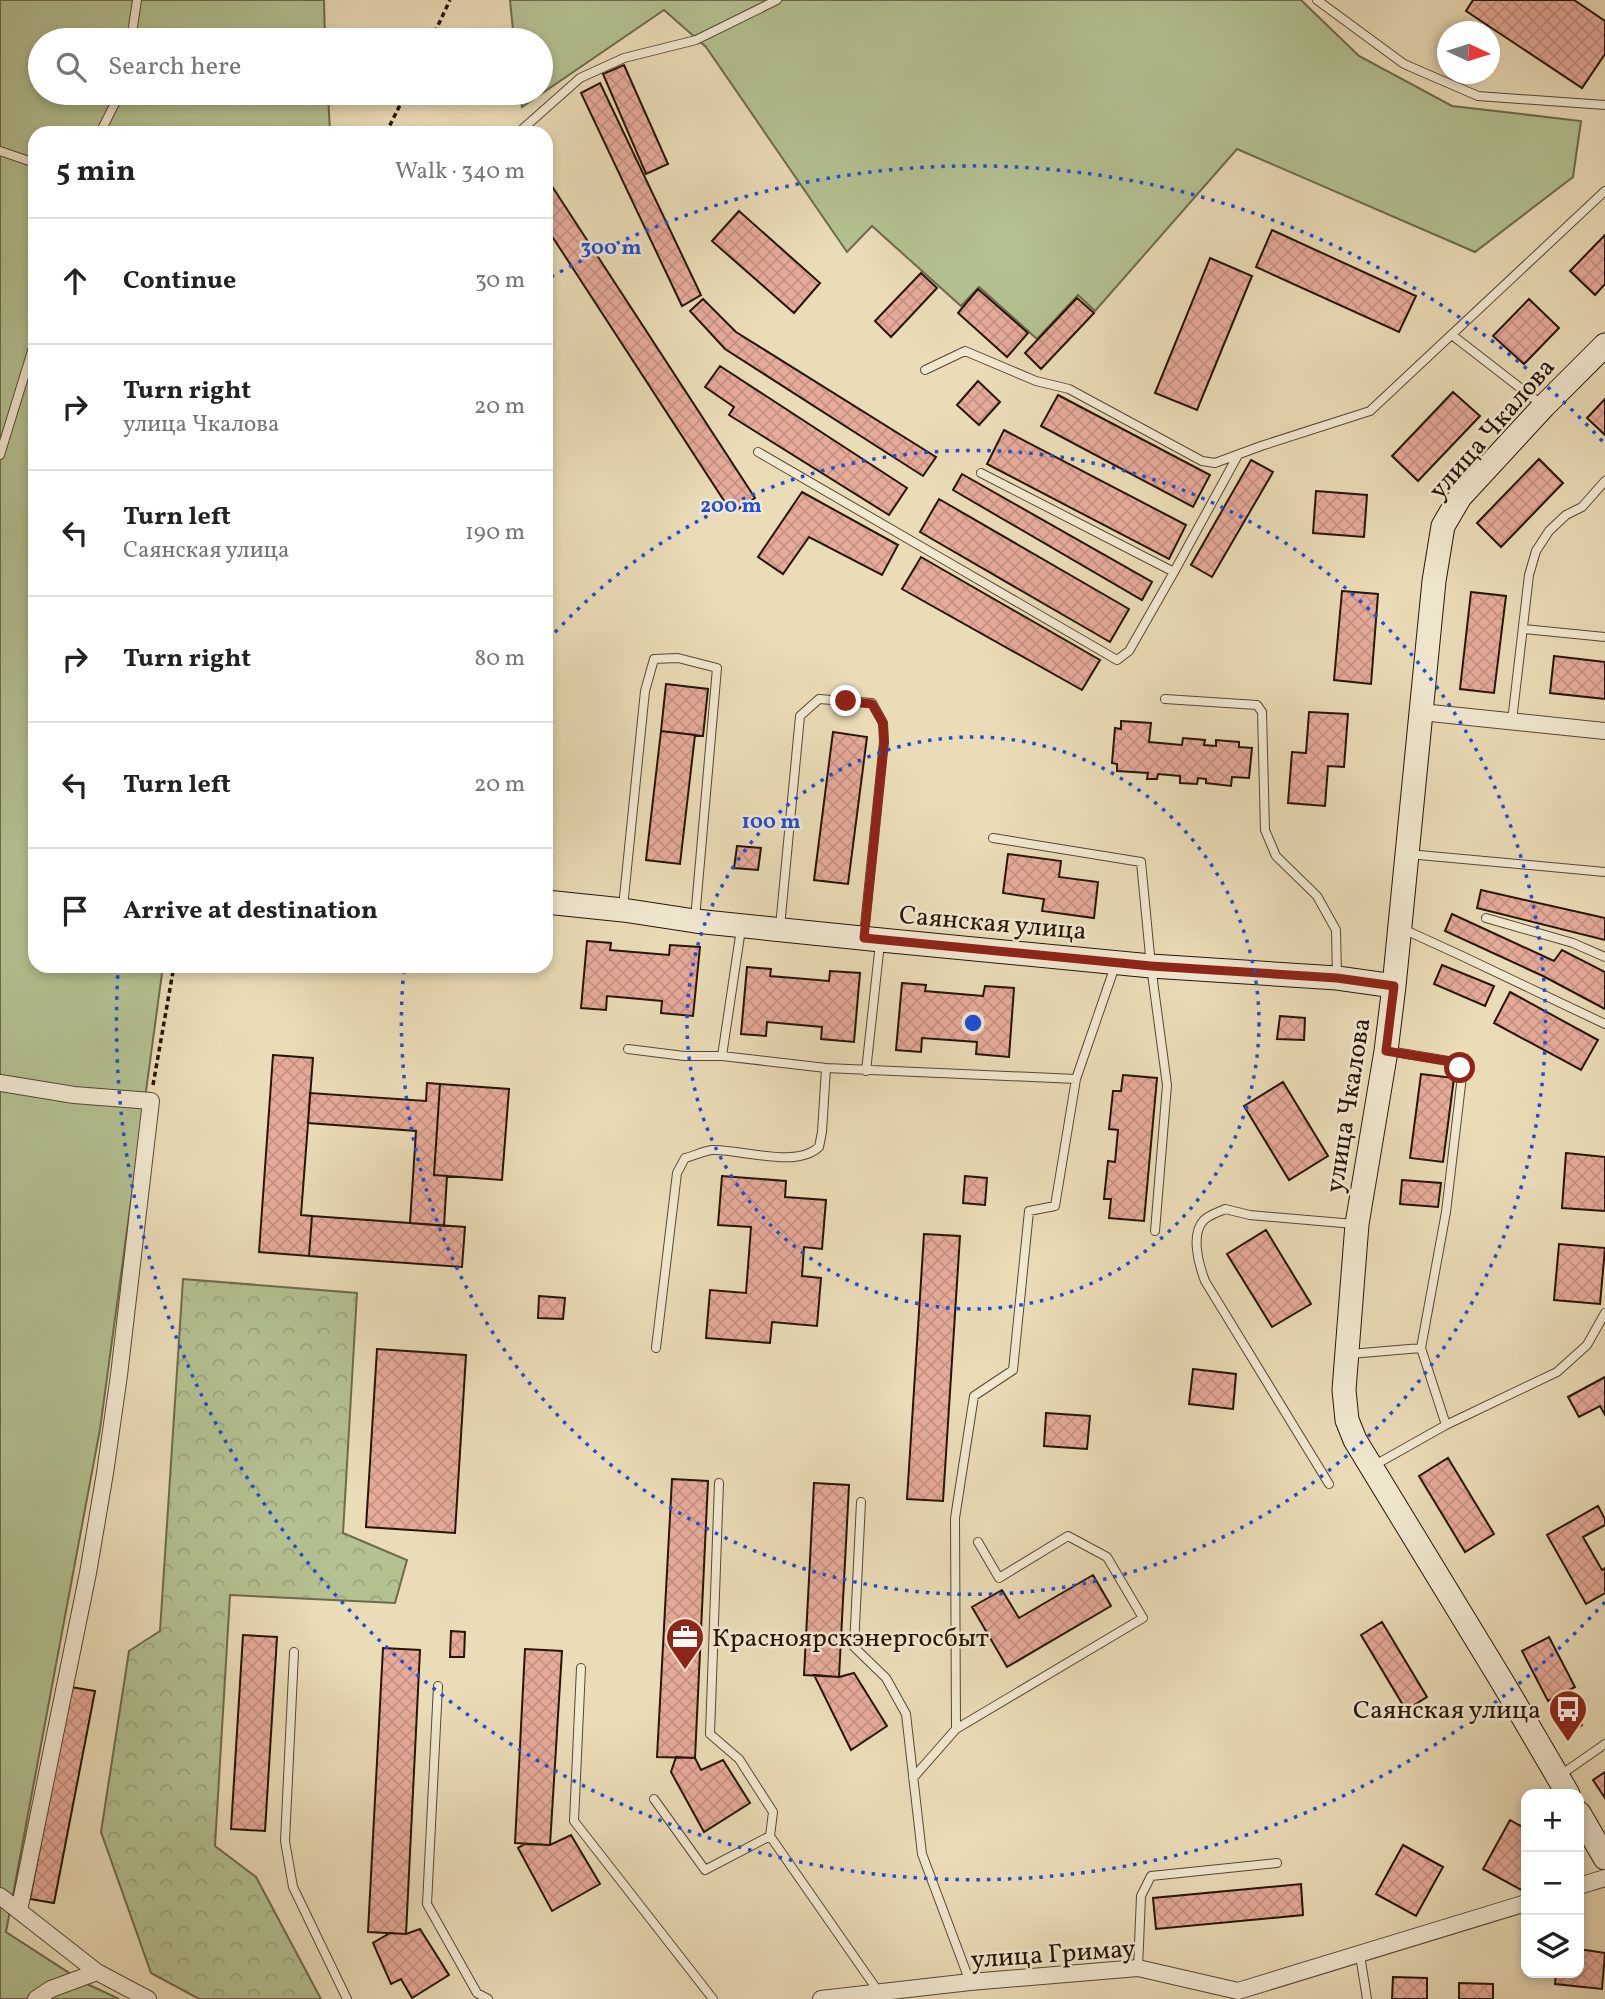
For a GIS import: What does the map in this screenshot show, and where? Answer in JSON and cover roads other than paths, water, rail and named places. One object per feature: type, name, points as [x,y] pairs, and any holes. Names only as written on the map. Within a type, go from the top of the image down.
[{"type":"main road","name":"улица Чкалова","points":[[1563,1786],[1355,1440],[1347,1420],[1343,1390],[1357,1224],[1386,1051],[1434,581],[1443,526],[1461,497],[1544,406],[1605,345]]},
{"type":"main road","name":"Саянская улица","points":[[553,903],[780,930],[1151,966],[1337,978],[1394,986]]},
{"type":"main road","points":[[1584,1822],[1605,1858]]},
{"type":"street","points":[[1421,712],[1605,731]]},
{"type":"street","points":[[0,1083],[75,1095],[150,1101],[119,1375],[105,1473],[88,1573],[19,1911]]},
{"type":"street","points":[[1584,1884],[1605,1878]]},
{"type":"street","points":[[0,1896],[97,1972],[148,1999]]},
{"type":"street","name":"улица Гримау","points":[[821,1999],[970,1982],[1138,1968],[1237,1995],[1521,1905]]},
{"type":"street","points":[[36,1999],[51,1989],[97,1972]]},
{"type":"lane","points":[[133,28],[137,0]]},
{"type":"lane","points":[[553,102],[580,78],[624,58],[696,40],[777,0]]},
{"type":"lane","points":[[1317,0],[1404,64],[1478,96],[1605,105]]},
{"type":"lane","points":[[104,126],[114,105]]},
{"type":"lane","points":[[526,126],[550,105]]},
{"type":"lane","points":[[0,151],[28,161]]},
{"type":"lane","points":[[925,370],[965,351],[1036,382],[1069,389],[1202,461],[1215,463],[1370,411],[1605,191]]},
{"type":"lane","points":[[1452,335],[1544,406]]},
{"type":"lane","points":[[0,455],[28,364]]},
{"type":"lane","points":[[758,452],[1117,660],[1129,651],[1238,455]]},
{"type":"lane","points":[[981,473],[1174,572]]},
{"type":"lane","points":[[1512,721],[1529,575],[1536,551],[1549,531],[1566,515],[1582,507],[1605,481]]},
{"type":"lane","points":[[1523,629],[1605,637]]},
{"type":"lane","points":[[623,910],[645,691],[654,659],[678,658],[718,668],[695,921]]},
{"type":"lane","points":[[780,930],[800,716],[819,699],[872,704],[883,723],[884,742],[866,1071]]},
{"type":"lane","points":[[1165,699],[1257,705],[1262,712],[1265,830],[1276,856],[1317,896],[1336,930],[1337,978]]},
{"type":"lane","points":[[993,838],[1141,862],[1151,966],[1167,1085],[1155,1231]]},
{"type":"lane","points":[[1408,854],[1605,872]]},
{"type":"lane","points":[[1486,918],[1573,943],[1605,957]]},
{"type":"lane","points":[[722,1056],[742,926]]},
{"type":"lane","points":[[1400,928],[1605,1024]]},
{"type":"lane","points":[[956,1729],[955,1518],[974,1396],[1013,1370],[1029,1211],[1055,1206],[1076,1079],[1117,962]]},
{"type":"lane","points":[[628,1049],[866,1071],[1076,1079]]},
{"type":"lane","points":[[1386,1051],[1454,1062],[1460,1068],[1462,1076],[1446,1212],[1421,1348],[1446,1425]]},
{"type":"lane","points":[[656,1348],[677,1173],[685,1158],[710,1150],[793,1158],[809,1155],[820,1147],[826,1068]]},
{"type":"lane","points":[[1329,1484],[1205,1281],[1198,1261],[1197,1236],[1203,1220],[1225,1209],[1250,1215],[1357,1224]]},
{"type":"lane","points":[[1370,1467],[1446,1425],[1557,1372],[1587,1345],[1605,1314]]},
{"type":"lane","points":[[1346,1354],[1421,1348]]},
{"type":"lane","points":[[719,1483],[710,1734],[739,1759],[773,1812],[770,1836],[878,1992]]},
{"type":"lane","points":[[861,1503],[854,1647],[886,1678],[906,1714],[922,1854],[970,1982]]},
{"type":"lane","points":[[913,1778],[956,1729],[1143,1618],[1107,1557],[1068,1536],[999,1578],[978,1542]]},
{"type":"lane","points":[[294,1652],[285,1841],[293,1887],[347,1999]]},
{"type":"lane","points":[[581,1668],[574,1821],[713,1999]]},
{"type":"lane","points":[[438,1686],[428,1904],[477,1993],[488,1999]]},
{"type":"lane","points":[[1563,1786],[1605,1744]]},
{"type":"lane","points":[[654,1799],[705,1870],[770,1836]]},
{"type":"lane","points":[[1138,1968],[1141,1896],[1151,1877],[1277,1863]]},
{"type":"lane","points":[[1360,1955],[1367,1999]]},
{"type":"place","name":"Красноярскэнергосбыт","points":[[685,1671]]},
{"type":"place","name":"Саянская улица","points":[[1568,1743]]}]
